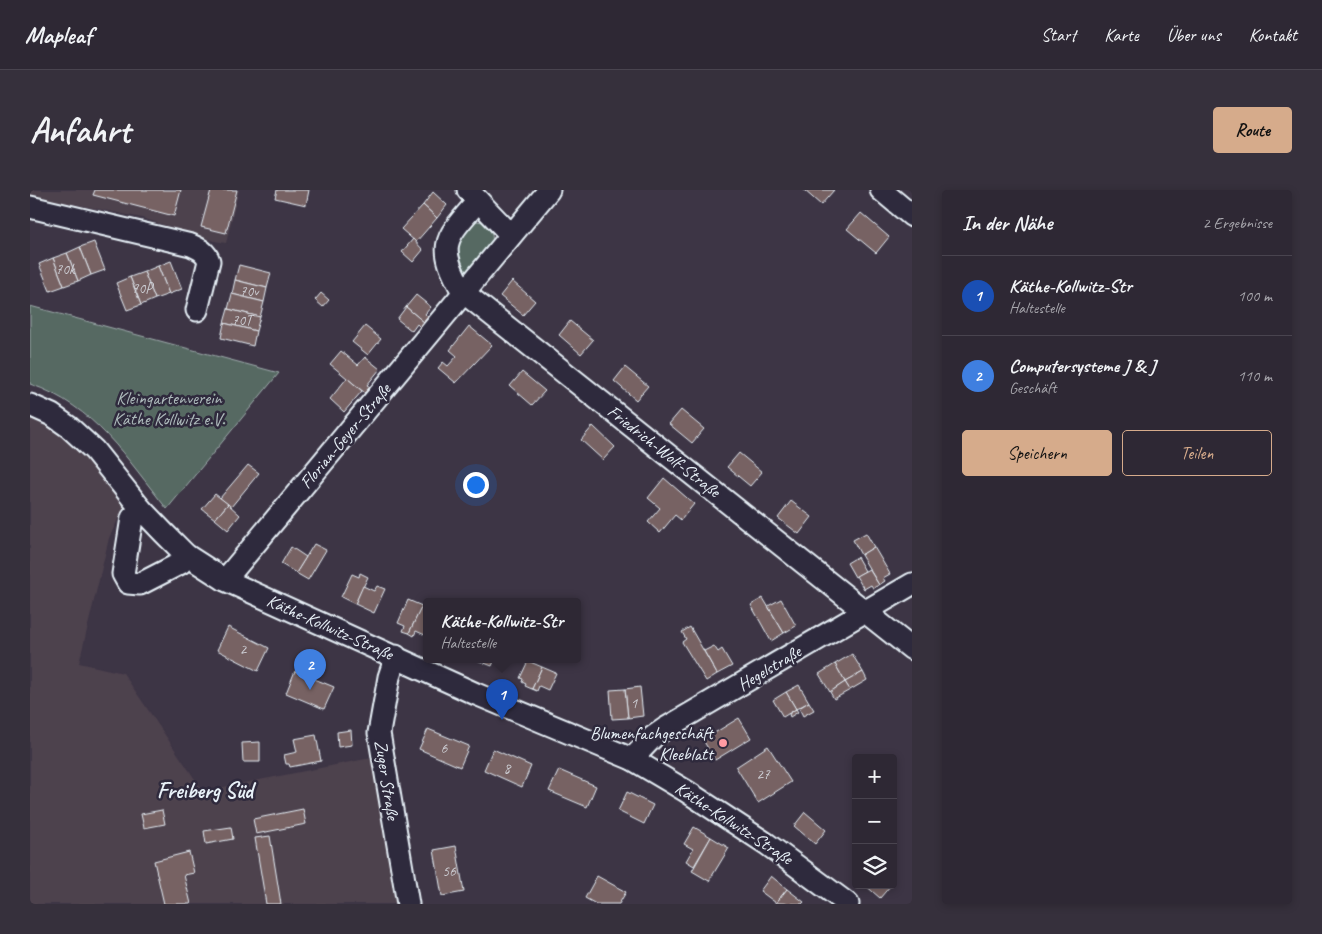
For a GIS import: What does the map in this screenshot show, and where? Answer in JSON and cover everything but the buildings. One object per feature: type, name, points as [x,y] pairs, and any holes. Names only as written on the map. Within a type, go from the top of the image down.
[{"type":"street","name":"Florian-Geyer-Straße","points":[[225,580],[549,190]]},
{"type":"street","points":[[881,190],[912,216]]},
{"type":"street","points":[[463,292],[451,272],[447,256],[447,244],[451,232],[473,196],[511,235]]},
{"type":"street","points":[[30,207],[191,245],[200,250],[209,261],[196,310]]},
{"type":"street","name":"Friedrich-Wolf-Straße","points":[[463,292],[912,649]]},
{"type":"street","name":"Käthe-Kollwitz-Straße","points":[[30,406],[52,415],[69,427],[88,444],[141,509],[186,555],[225,580],[396,656],[476,694],[632,760],[686,791],[767,844],[848,904]]},
{"type":"street","points":[[141,509],[132,518],[123,574],[128,583],[140,584],[181,563],[186,555]]},
{"type":"street","name":"Hegelstraße","points":[[632,760],[653,737],[666,728],[912,584]]},
{"type":"street","name":"Zuger Straße","points":[[396,656],[389,677],[379,733],[408,904]]},
{"type":"shaded area","points":[[30,190],[239,190],[226,243],[142,218],[30,195]]},
{"type":"shaded area","points":[[30,413],[64,435],[89,456],[126,503],[109,538],[79,663],[123,673],[203,791],[376,757],[403,904],[30,904]]},
{"type":"green space","points":[[476,221],[484,222],[492,234],[493,246],[468,273],[462,273],[453,245],[467,225]]},
{"type":"green space","name":"Kleingartenverein Käthe Kollwitz e.V.","points":[[30,306],[279,373],[167,509],[123,453],[91,420],[53,394],[30,384]]},
{"type":"place","name":"Computersysteme J & J","points":[[310,690]]},
{"type":"place","name":"Käthe-Kollwitz-Str","points":[[502,720]]},
{"type":"place","name":"Blumenfachgeschäft Kleeblatt","points":[[723,743]]},
{"type":"district","name":"Freiberg Süd","points":[[205,791]]}]
